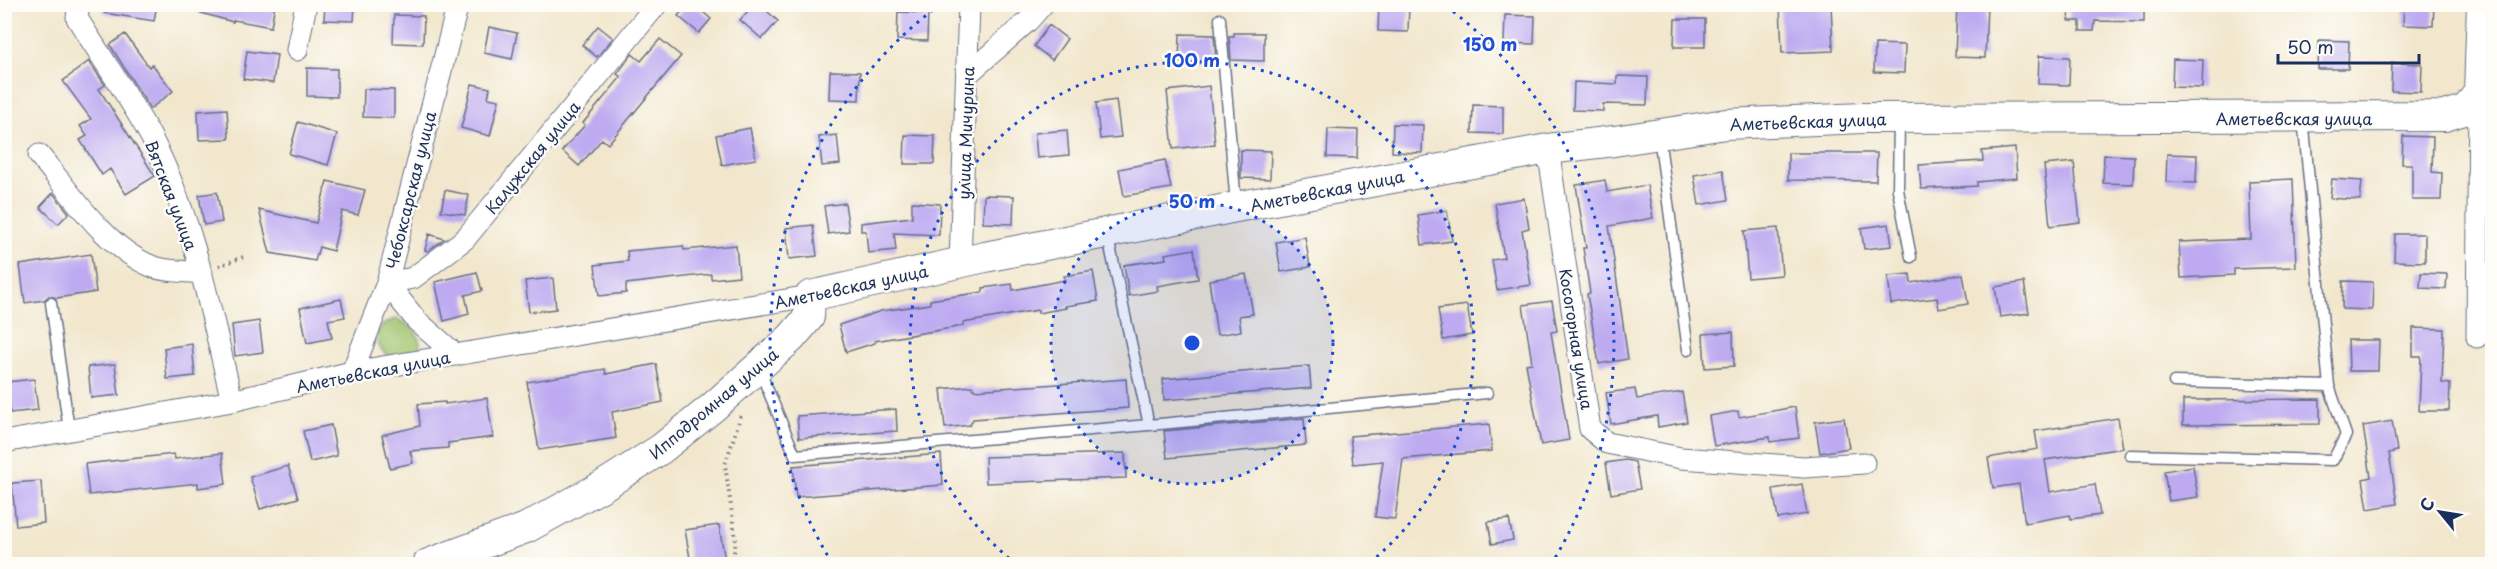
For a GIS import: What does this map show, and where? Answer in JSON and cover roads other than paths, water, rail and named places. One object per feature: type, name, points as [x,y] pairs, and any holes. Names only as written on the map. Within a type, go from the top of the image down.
[{"type":"street","name":"Вятская улица","points":[[79,4],[77,18],[150,135],[176,196],[202,273],[232,401]]},
{"type":"street","points":[[297,50],[306,4]]},
{"type":"street","name":"Чебоксарская улица","points":[[352,372],[387,283],[458,4]]},
{"type":"street","name":"Калужская улица","points":[[387,283],[413,278],[465,239],[657,4]]},
{"type":"street","name":"улица Мичурина","points":[[960,262],[969,4]]},
{"type":"street","points":[[968,74],[1028,21],[1043,4]]},
{"type":"street","points":[[2477,337],[2482,4]]},
{"type":"street","name":"Аметьевская улица","points":[[4,442],[232,401],[352,372],[810,296],[960,262],[1236,207],[1548,149],[1726,124],[1899,118],[2445,116],[2467,109],[2479,92]]},
{"type":"street","name":"Косогорная улица","points":[[1548,149],[1590,429],[1607,443],[1681,458],[1804,467],[1864,463]]},
{"type":"street","points":[[39,155],[111,240],[134,257],[153,267],[202,273]]},
{"type":"street","points":[[387,283],[417,321],[456,355]]},
{"type":"street","name":"Ипподромная улица","points":[[428,564],[526,528],[601,487],[661,449],[791,338],[809,317],[810,296]]},
{"type":"lane","points":[[1220,19],[1236,207]]},
{"type":"lane","points":[[1899,118],[1898,190],[1911,257]]},
{"type":"lane","points":[[2130,455],[2333,460],[2346,435],[2330,386],[2303,118]]},
{"type":"lane","points":[[1659,134],[1688,350]]},
{"type":"lane","points":[[1107,233],[1149,425]]},
{"type":"lane","points":[[51,303],[69,430]]},
{"type":"lane","points":[[758,368],[795,455],[1487,393]]},
{"type":"lane","points":[[2174,382],[2330,386]]}]
